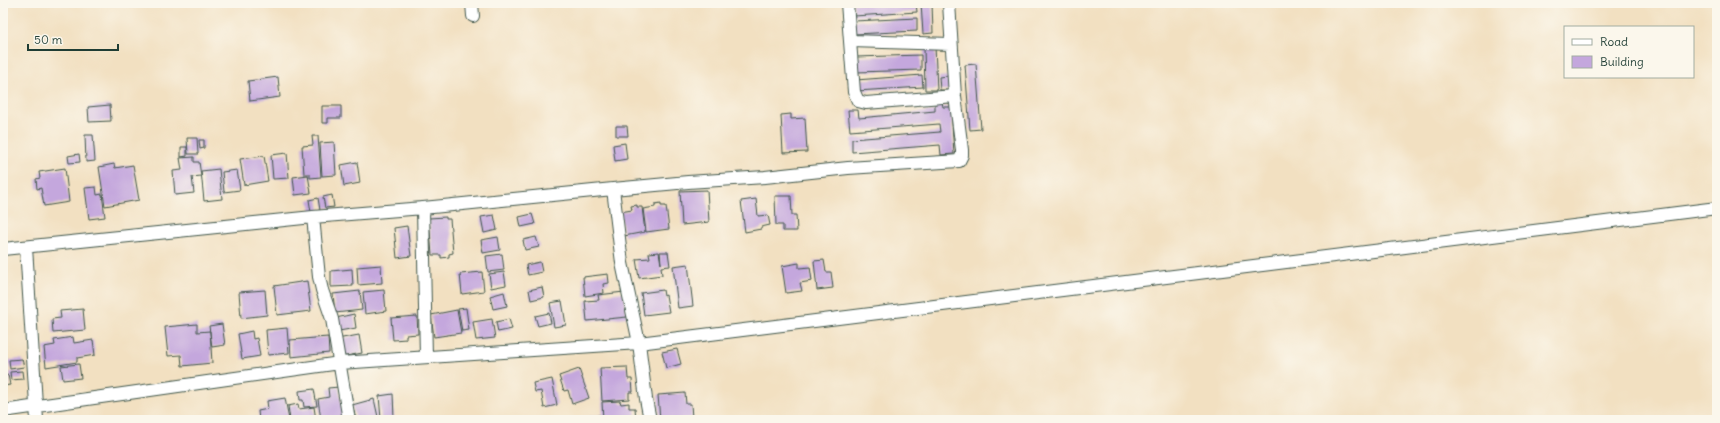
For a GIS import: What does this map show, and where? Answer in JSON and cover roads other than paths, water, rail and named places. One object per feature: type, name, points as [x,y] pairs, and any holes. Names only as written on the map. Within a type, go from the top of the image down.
[{"type":"street","points":[[472,3],[473,16]]},
{"type":"street","points":[[847,3],[854,92],[858,101],[866,103],[955,96]]},
{"type":"street","points":[[3,249],[313,217],[423,208],[688,182],[765,178],[848,168],[957,162],[962,158],[962,150],[955,96],[949,3]]},
{"type":"street","points":[[850,41],[951,44]]},
{"type":"street","points":[[613,189],[622,262],[639,343],[650,420]]},
{"type":"street","points":[[423,208],[426,357]]},
{"type":"street","points":[[3,411],[340,363],[639,343],[1717,208]]},
{"type":"street","points":[[313,217],[316,258],[322,290],[332,319],[333,335],[340,363],[349,420]]},
{"type":"street","points":[[26,247],[37,420]]}]
